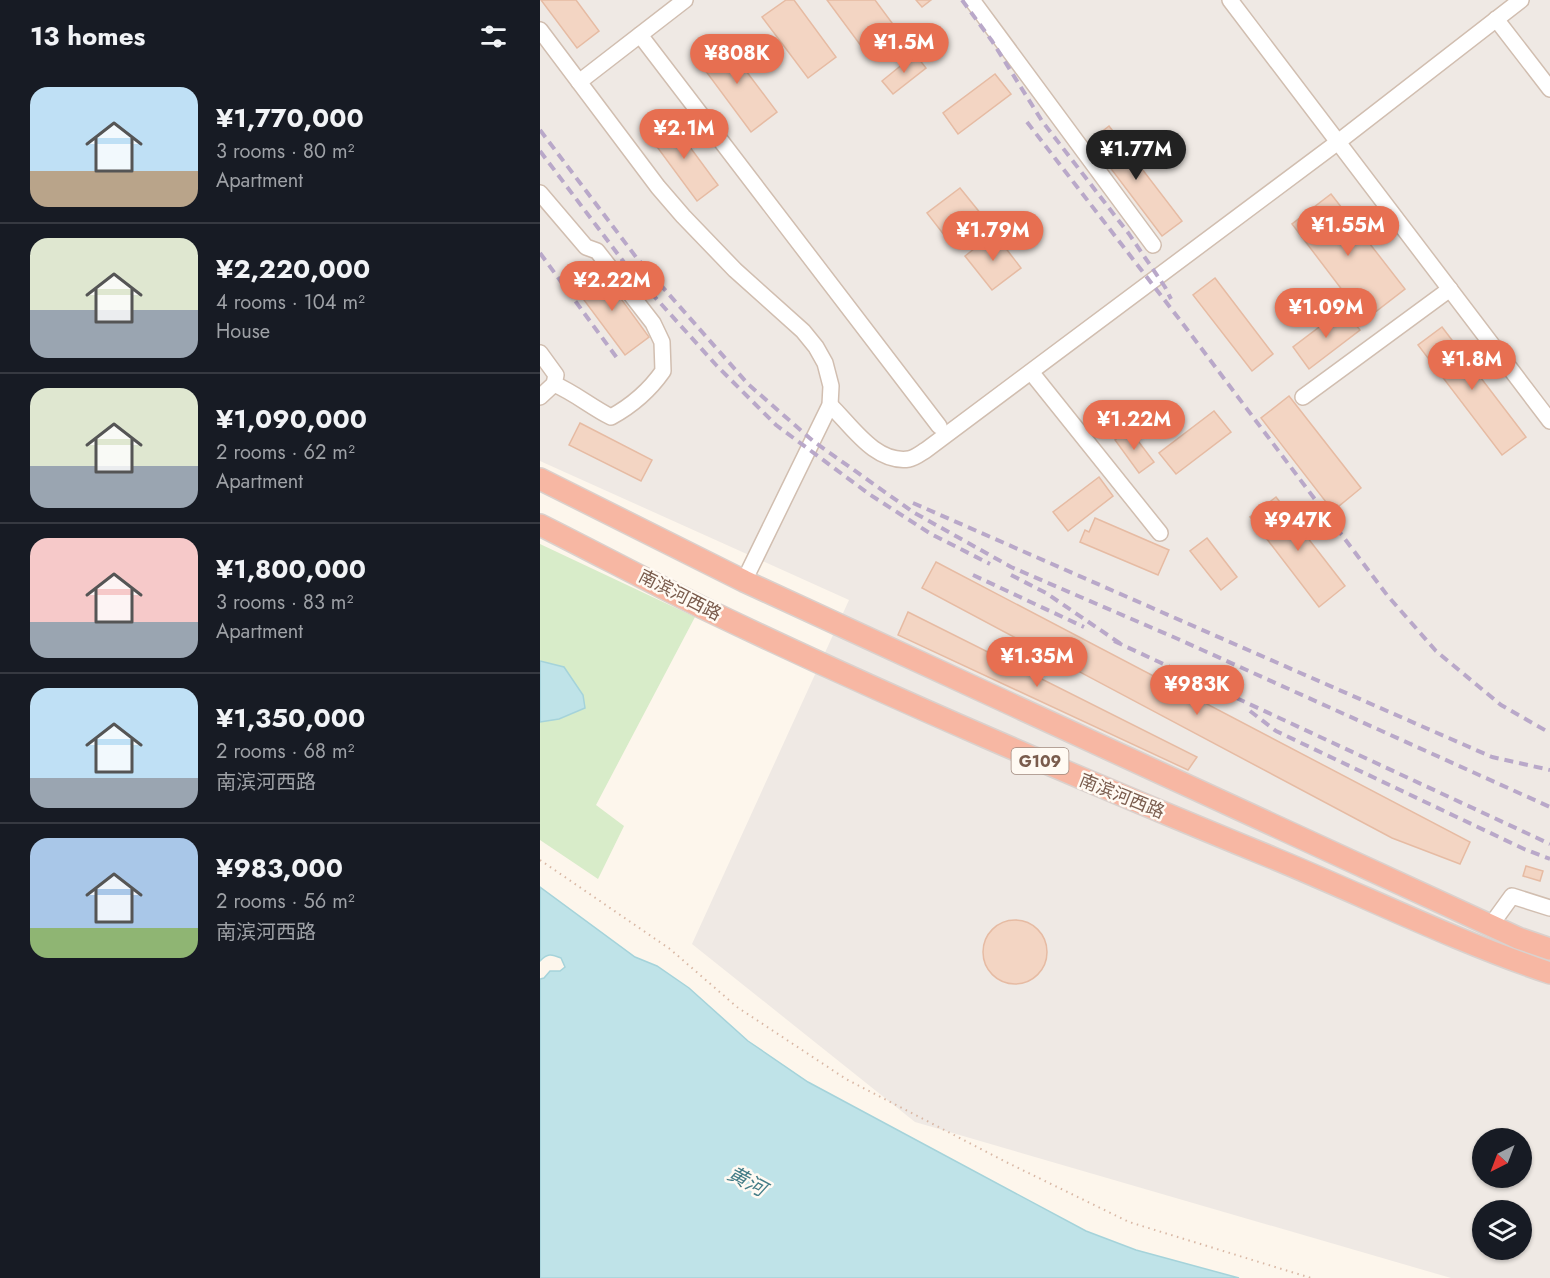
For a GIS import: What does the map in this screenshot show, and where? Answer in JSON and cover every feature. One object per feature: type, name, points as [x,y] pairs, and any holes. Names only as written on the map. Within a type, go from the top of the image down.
[{"type":"highway","name":"G109","points":[[540,479],[744,581]]},
{"type":"highway","name":"南滨河西路","points":[[540,525],[701,607],[1071,775],[1512,960],[1550,973]]},
{"type":"highway","name":"南滨河西路","points":[[744,581],[1518,938],[1550,949]]},
{"type":"street","points":[[579,82],[685,0]]},
{"type":"street","points":[[972,0],[1153,245]]},
{"type":"street","points":[[1230,0],[1550,422]]},
{"type":"street","points":[[830,405],[880,453],[894,458],[910,459],[926,450],[1338,142],[1521,0]]},
{"type":"street","points":[[1496,19],[1550,89]]},
{"type":"street","points":[[540,30],[658,187],[728,263],[803,331],[825,363],[831,386],[830,405],[744,581]]},
{"type":"street","points":[[640,35],[939,426]]},
{"type":"street","points":[[540,192],[586,247],[597,251],[653,323],[662,342],[663,371],[649,390],[611,417],[594,408],[575,393],[554,384]]},
{"type":"street","points":[[1303,397],[1450,289]]},
{"type":"street","points":[[540,353],[556,375],[554,384],[540,397]]},
{"type":"street","points":[[1031,372],[1160,533]]},
{"type":"street","points":[[1491,925],[1512,896],[1550,908]]},
{"type":"street","points":[[1512,960],[1518,938]]},
{"type":"path","points":[[540,860],[670,949],[737,1007],[846,1079],[1008,1163],[1129,1222],[1311,1278]]},
{"type":"shaded area","points":[[540,0],[1550,0],[1550,1278],[1451,1278],[915,1122],[692,944],[849,600],[540,461]]},
{"type":"green space","points":[[540,544],[695,617],[596,805],[624,826],[598,879],[540,840]]},
{"type":"water","points":[[540,661],[564,667],[583,695],[585,708],[559,719],[540,722]]},
{"type":"water","name":"黄河","points":[[540,887],[635,957],[657,966],[689,988],[748,1041],[808,1082],[1086,1231],[1136,1250],[1239,1278],[540,1278],[540,979],[550,971],[560,971],[565,967],[561,958],[555,956],[548,955],[540,961]]},
{"type":"building","points":[[541,0],[576,0],[599,31],[577,48]]},
{"type":"building","points":[[786,0],[794,0],[836,57],[808,78],[762,17]]},
{"type":"building","points":[[827,0],[875,0],[901,35],[870,58]]},
{"type":"building","points":[[916,0],[931,0],[922,7]]},
{"type":"building","points":[[722,39],[777,112],[751,132],[696,58]]},
{"type":"building","points":[[915,54],[926,68],[893,94],[882,81]]},
{"type":"building","points":[[995,74],[1011,94],[958,134],[943,113]]},
{"type":"building","points":[[670,120],[718,185],[697,201],[649,136]]},
{"type":"building","points":[[1109,126],[1182,221],[1162,236],[1090,141]]},
{"type":"building","points":[[960,188],[981,214],[948,240],[927,213]]},
{"type":"building","points":[[1331,194],[1405,289],[1365,320],[1292,224]]},
{"type":"building","points":[[994,233],[1021,268],[992,290],[965,256]]},
{"type":"building","points":[[600,270],[649,337],[625,355],[575,288]]},
{"type":"building","points":[[1215,278],[1273,354],[1252,371],[1193,295]]},
{"type":"building","points":[[1343,309],[1360,330],[1309,369],[1293,347]]},
{"type":"building","points":[[1442,327],[1526,437],[1502,455],[1418,345]]},
{"type":"building","points":[[1289,396],[1361,488],[1333,511],[1261,418]]},
{"type":"building","points":[[1214,411],[1231,432],[1176,474],[1159,453]]},
{"type":"building","points":[[580,423],[652,460],[641,481],[569,445]]},
{"type":"building","points":[[1129,429],[1154,462],[1139,473],[1115,440]]},
{"type":"building","points":[[1099,477],[1113,496],[1068,531],[1053,512]]},
{"type":"building","points":[[1276,497],[1345,586],[1319,607],[1250,517]]},
{"type":"building","points":[[1095,518],[1169,550],[1158,575],[1080,542],[1085,530],[1089,532]]},
{"type":"building","points":[[1207,538],[1237,577],[1221,590],[1190,551]]},
{"type":"building","points":[[936,562],[1470,842],[1460,864],[1392,838],[922,588]]},
{"type":"building","points":[[908,612],[1197,757],[1188,770],[898,635]]},
{"type":"building","points":[[1526,866],[1543,871],[1540,881],[1523,876]]},
{"type":"building","points":[[1009,920],[1021,920],[1038,929],[1045,940],[1047,952],[1045,964],[1038,975],[1021,984],[1009,984],[997,979],[988,970],[983,958],[983,946],[988,934],[997,925]]},
{"type":"railway","points":[[962,0],[992,41],[1042,121],[1129,234],[1171,299]]},
{"type":"railway","points":[[1027,122],[1387,595],[1436,651],[1501,705],[1550,733]]},
{"type":"railway","points":[[540,130],[636,257],[748,384],[813,441],[913,512],[1011,567],[1178,639],[1550,807]]},
{"type":"railway","points":[[540,151],[626,265],[717,366],[776,425],[869,494],[931,534],[990,564]]},
{"type":"railway","points":[[540,253],[617,358]]},
{"type":"railway","points":[[913,503],[1492,757],[1550,770]]},
{"type":"railway","points":[[973,575],[1084,627]]},
{"type":"railway","points":[[1011,575],[1046,593],[1121,644]]},
{"type":"railway","points":[[1114,641],[1550,844]]},
{"type":"railway","points":[[1250,711],[1276,731],[1524,849],[1550,859]]}]
